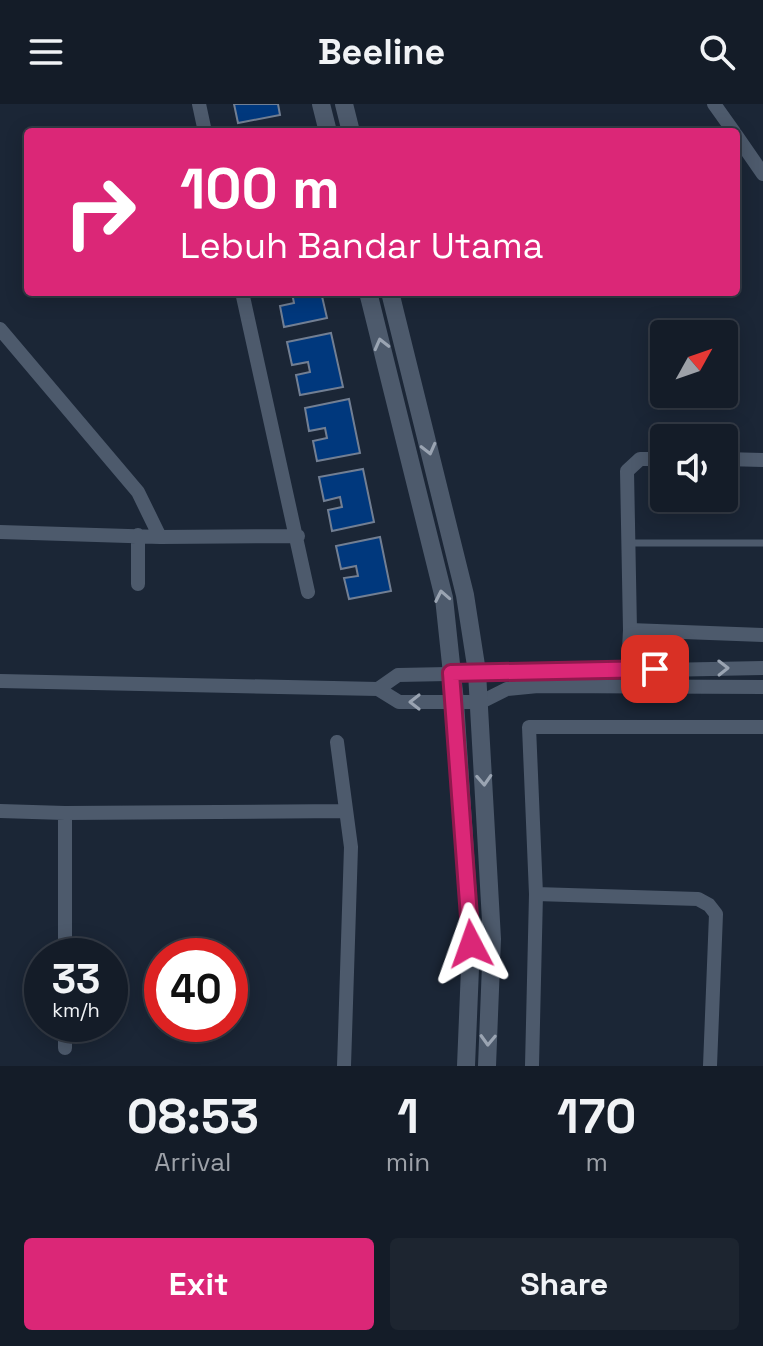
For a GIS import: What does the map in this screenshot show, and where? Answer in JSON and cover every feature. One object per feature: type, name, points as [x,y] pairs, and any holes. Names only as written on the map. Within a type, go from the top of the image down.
[{"type":"street","points":[[199,104],[204,128]]},
{"type":"street","points":[[321,104],[327,128]]},
{"type":"street","points":[[344,104],[350,128]]},
{"type":"street","points":[[714,104],[731,128]]},
{"type":"street","points":[[740,141],[763,174]]},
{"type":"street","points":[[243,296],[308,592]]},
{"type":"street","points":[[369,296],[444,598],[455,702],[471,944],[466,1066]]},
{"type":"street","points":[[391,296],[465,595],[481,702],[492,939],[487,1066]]},
{"type":"street","points":[[0,329],[138,492],[160,537]]},
{"type":"street","points":[[628,669],[627,471],[640,459],[650,459]]},
{"type":"street","points":[[738,459],[763,460]]},
{"type":"street","points":[[0,532],[160,537],[298,536]]},
{"type":"street","points":[[138,535],[138,584]]},
{"type":"street","points":[[630,630],[763,635]]},
{"type":"street","points":[[378,689],[398,675],[763,668]]},
{"type":"street","points":[[0,681],[378,689],[399,702],[481,702],[507,689],[538,686],[763,687]]},
{"type":"street","points":[[532,1066],[536,894],[529,727],[763,727]]},
{"type":"street","points":[[337,742],[351,847],[344,1066]]},
{"type":"street","points":[[0,811],[345,811]]},
{"type":"street","points":[[65,813],[65,938]]},
{"type":"street","points":[[536,894],[698,899],[709,905],[716,914],[710,1066]]},
{"type":"street","points":[[65,1042],[65,1048]]},
{"type":"lane","points":[[627,543],[763,543]]},
{"type":"building","points":[[234,104],[278,104],[280,115],[238,123]]},
{"type":"building","points":[[293,296],[322,296],[327,318],[284,327],[280,306],[294,303]]},
{"type":"building","points":[[331,333],[343,387],[300,395],[296,375],[310,372],[308,362],[292,365],[287,342]]},
{"type":"building","points":[[349,399],[360,453],[317,461],[313,441],[327,438],[325,428],[309,431],[305,408]]},
{"type":"building","points":[[363,469],[374,522],[332,531],[328,510],[342,507],[340,497],[324,501],[319,477]]},
{"type":"building","points":[[380,537],[391,591],[349,599],[344,578],[358,576],[356,566],[341,569],[336,546]]},
{"type":"route","points":[[471,944],[451,673],[655,669]]}]
